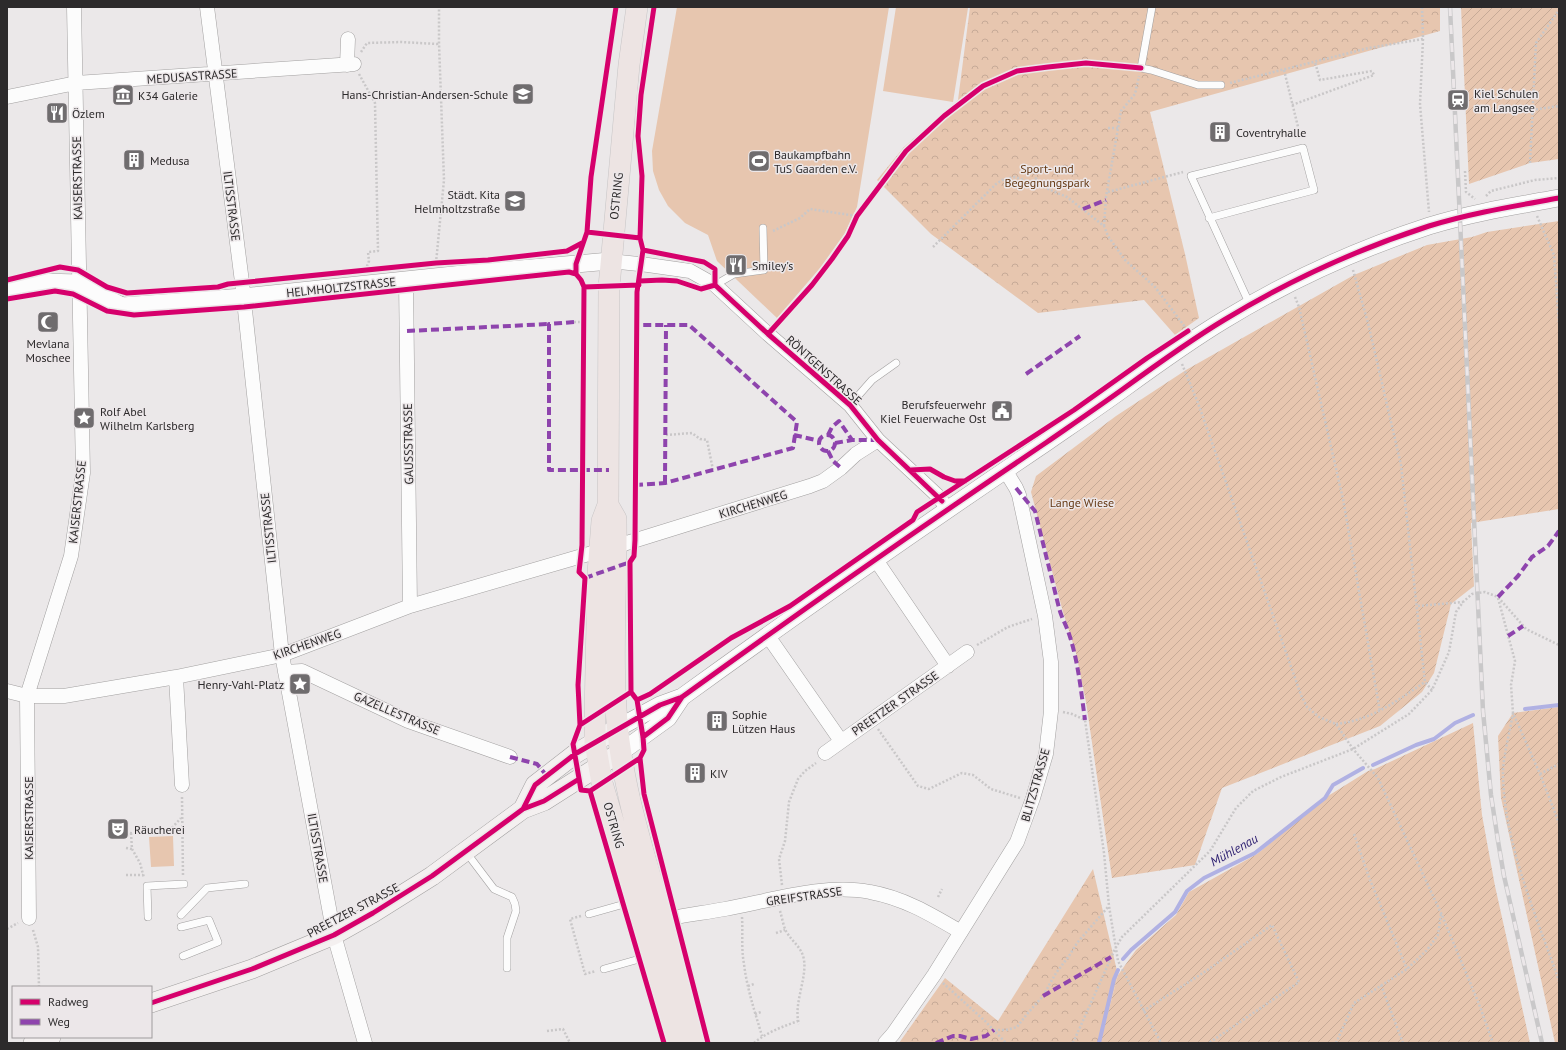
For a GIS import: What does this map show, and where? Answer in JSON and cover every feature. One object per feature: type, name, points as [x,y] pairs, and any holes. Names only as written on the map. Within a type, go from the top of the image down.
[{"type":"main road","name":"OSTRING","points":[[637,7],[629,65],[610,261],[608,505],[616,520],[608,548],[594,707],[595,742],[598,767],[678,1043]]},
{"type":"main road","name":"OSTRING","points":[[608,548],[620,752],[627,788],[695,1043]]},
{"type":"main road","name":"PREETZER STRASSE","points":[[523,809],[535,785],[575,754],[618,728]]},
{"type":"main road","name":"PREETZER STRASSE","points":[[152,1003],[252,969],[334,935],[405,894],[466,852],[523,809],[544,801],[620,752]]},
{"type":"main road","points":[[33,1043],[48,1038]]},
{"type":"street","name":"KAISERSTRASSE","points":[[28,918],[27,696],[71,556],[83,473],[78,283],[74,7]]},
{"type":"street","name":"ILTISSTRASSE","points":[[207,7],[214,74],[243,297],[282,655],[334,935],[365,1043]]},
{"type":"street","points":[[348,39],[350,64]]},
{"type":"street","name":"MEDUSASTRASSE","points":[[7,97],[76,83],[350,64]]},
{"type":"street","name":"PREETZER STRASSE","points":[[618,728],[660,704],[682,697],[1176,351],[1250,305],[1289,284],[1350,256],[1430,226],[1490,211],[1559,198]]},
{"type":"street","name":"HELMHOLTZSTRASSE","points":[[78,283],[122,306],[243,297],[610,261]]},
{"type":"street","name":"RÖNTGENSTRASSE","points":[[610,261],[690,271],[715,284],[768,334],[850,405],[878,440],[939,497],[948,510]]},
{"type":"street","name":"GAUSSSTRASSE","points":[[406,281],[410,606]]},
{"type":"street","points":[[7,289],[42,282],[78,283]]},
{"type":"street","name":"KIRCHENWEG","points":[[7,691],[27,696],[64,696],[176,677],[282,655],[410,606],[608,548],[810,486],[823,481],[841,468],[856,454],[878,440]]},
{"type":"street","name":"BLITZSTRASSE","points":[[885,1043],[893,1034],[934,975],[1018,842],[1032,802],[1046,754],[1051,711],[1051,662],[1045,616],[1019,495],[1005,470]]},
{"type":"street","name":"PREETZER STRASSE","points":[[876,560],[948,666]]},
{"type":"street","name":"PREETZER STRASSE","points":[[768,636],[842,741]]},
{"type":"street","name":"PREETZER STRASSE","points":[[825,754],[967,652]]},
{"type":"street","name":"GAZELLESTRASSE","points":[[285,672],[302,671],[408,721],[510,757]]},
{"type":"street","points":[[176,677],[182,785]]},
{"type":"street","name":"PREETZER STRASSE","points":[[620,752],[668,718],[682,697]]},
{"type":"street","name":"GREIFSTRASSE","points":[[662,920],[780,898],[843,890],[870,891],[924,910],[961,932]]},
{"type":"lane","points":[[1152,7],[1141,68],[1198,85],[1221,85]]},
{"type":"lane","points":[[1209,218],[1314,190],[1303,148],[1191,176],[1209,218],[1250,305]]},
{"type":"lane","points":[[715,284],[734,274],[764,270],[763,231]]},
{"type":"lane","points":[[850,405],[872,380],[896,363]]},
{"type":"lane","points":[[466,852],[494,889],[512,897],[515,904],[516,911],[507,938],[507,968]]},
{"type":"lane","points":[[148,917],[147,886],[184,884]]},
{"type":"lane","points":[[181,914],[207,888],[245,884]]},
{"type":"lane","points":[[589,914],[636,901]]},
{"type":"lane","points":[[181,927],[209,920],[218,942],[182,956]]},
{"type":"lane","points":[[604,969],[652,956]]},
{"type":"path","points":[[435,277],[444,180],[439,7]]},
{"type":"path","points":[[1422,7],[1420,104],[1430,226]]},
{"type":"path","points":[[1530,163],[1536,43],[1559,10]]},
{"type":"path","points":[[1221,85],[1369,48],[1422,39]]},
{"type":"path","points":[[366,270],[369,261],[368,252],[378,251],[375,102],[350,64],[367,43],[439,43]]},
{"type":"path","points":[[1292,105],[1374,75],[1372,71],[1320,80],[1315,62]]},
{"type":"path","points":[[1141,68],[1135,94],[1122,111],[1108,192],[1104,226],[1108,236],[1125,260],[1155,287],[1194,339]]},
{"type":"path","points":[[1284,70],[1303,148]]},
{"type":"path","points":[[1532,110],[1559,106]]},
{"type":"path","points":[[1108,128],[1119,128]]},
{"type":"path","points":[[1108,192],[1183,171],[1191,176]]},
{"type":"path","points":[[1465,171],[1466,192],[1477,201]]},
{"type":"path","points":[[1034,182],[1037,176]]},
{"type":"path","points":[[933,247],[996,184],[1004,179],[1015,178],[1034,182],[1067,197],[1104,226]]},
{"type":"path","points":[[1531,203],[1554,255],[1559,324]]},
{"type":"path","points":[[763,231],[782,227],[800,218],[810,209],[857,216]]},
{"type":"path","points":[[1350,256],[1368,323],[1401,464],[1418,606],[1425,682],[1432,690]]},
{"type":"path","points":[[1289,284],[1299,307],[1344,499],[1380,712]]},
{"type":"path","points":[[574,322],[584,322]]},
{"type":"path","points":[[1176,351],[1186,370],[1306,707],[1319,717],[1336,724],[1359,720],[1380,712],[1425,682]]},
{"type":"path","points":[[666,435],[692,433],[700,439],[707,440],[713,470]]},
{"type":"path","points":[[1073,1043],[1115,949],[1122,937],[1210,851],[1236,808],[1253,791],[1281,777],[1353,749],[1409,714],[1432,690],[1449,652],[1456,612],[1462,602],[1472,594],[1478,592],[1485,592],[1498,597],[1526,629],[1559,645]]},
{"type":"path","points":[[1498,597],[1515,661],[1511,685],[1513,713],[1503,772],[1504,805],[1517,859],[1559,981]]},
{"type":"path","points":[[1418,606],[1462,602]]},
{"type":"path","points":[[967,652],[989,637],[1008,627],[1045,616]]},
{"type":"path","points":[[1051,711],[1072,714],[1085,720],[1104,853],[1115,949],[1118,961],[1161,1043]]},
{"type":"path","points":[[1513,713],[1540,774],[1559,823]]},
{"type":"path","points":[[872,720],[918,786],[929,789],[962,773],[973,775],[990,789],[1032,802]]},
{"type":"path","points":[[1336,724],[1353,749],[1378,778],[1441,913],[1479,1004],[1493,1043]]},
{"type":"path","points":[[754,1043],[762,1036],[776,1029],[798,1022],[804,960],[799,946],[791,939],[785,930],[780,898],[779,859],[785,841],[789,802],[798,779],[825,754]]},
{"type":"path","points":[[1540,774],[1559,764]]},
{"type":"path","points":[[182,785],[181,818],[184,884]]},
{"type":"path","points":[[126,833],[163,834],[170,830],[181,818]]},
{"type":"path","points":[[131,833],[132,849],[140,863],[147,886]]},
{"type":"path","points":[[1354,834],[1370,880],[1407,969]]},
{"type":"path","points":[[126,848],[132,849]]},
{"type":"path","points":[[126,875],[143,875]]},
{"type":"path","points":[[938,897],[942,889]]},
{"type":"path","points":[[740,906],[743,928],[742,945],[748,986],[762,1036]]},
{"type":"path","points":[[994,1030],[1017,1028],[1027,1014],[1044,996],[1056,973],[1077,943],[1109,906]]},
{"type":"path","points":[[1336,1043],[1354,1003],[1407,969],[1426,950],[1438,935],[1441,913]]},
{"type":"path","points":[[589,914],[570,919],[585,974],[604,969]]},
{"type":"path","points":[[28,918],[38,946],[39,986]]},
{"type":"path","points":[[1143,1011],[1204,973],[1272,925],[1299,982],[1209,1043]]},
{"type":"path","points":[[776,933],[785,930]]},
{"type":"path","points":[[934,975],[994,1030],[1006,1043]]},
{"type":"path","points":[[748,986],[754,984]]},
{"type":"path","points":[[1381,985],[1403,1043]]},
{"type":"path","points":[[755,1014],[761,1012]]},
{"type":"path","points":[[547,1031],[563,1029],[570,1043]]},
{"type":"green space","name":"Baukampfbahn TuS Gaarden e.V.","points":[[677,7],[889,7],[857,207],[845,233],[820,268],[777,318],[717,261],[708,235],[685,223],[668,206],[659,190],[653,171],[652,151]]},
{"type":"green space","points":[[896,7],[968,8],[953,102],[883,91]]},
{"type":"green space","name":"Sport- und Begegnungspark","points":[[970,7],[1440,7],[1440,31],[1150,112],[1199,318],[1175,335],[1144,300],[1038,313],[931,234],[877,180],[904,147],[958,100]]},
{"type":"green space","points":[[1461,7],[1559,7],[1559,159],[1530,163],[1469,184]]},
{"type":"green space","name":"Lange Wiese","points":[[1559,221],[1559,509],[1471,523],[1474,586],[1451,604],[1434,673],[1422,692],[1380,726],[1222,788],[1195,865],[1112,878],[1086,702],[1076,653],[1063,612],[1031,492],[1036,476],[1116,416],[1186,370],[1354,275],[1427,245],[1472,237],[1487,232]]},
{"type":"green space","points":[[1559,707],[1559,1043],[1555,1043],[1501,798],[1498,736],[1513,713]]},
{"type":"green space","points":[[1473,723],[1482,815],[1495,886],[1530,1043],[1100,1043],[1118,975],[1136,950],[1176,915],[1189,892],[1257,854],[1328,796],[1368,771]]},
{"type":"green space","points":[[173,836],[174,866],[151,867],[149,837]]},
{"type":"green space","points":[[1093,869],[1118,975],[1100,1043],[899,1043],[945,978],[998,1021]]},
{"type":"waterway","name":"Mühlenau","points":[[1525,709],[1559,705]]},
{"type":"waterway","name":"Mühlenau","points":[[1373,765],[1416,745],[1434,739],[1455,723],[1473,715]]},
{"type":"waterway","name":"Mühlenau","points":[[1123,959],[1131,950],[1175,912],[1187,891],[1204,878],[1255,853],[1325,798],[1333,785],[1363,768]]},
{"type":"waterway","name":"Mühlenau","points":[[1099,1043],[1114,979],[1118,970]]},
{"type":"railway","points":[[1450,7],[1483,711],[1491,795],[1504,876],[1542,1043]]},
{"type":"marked path","points":[[1083,209],[1106,200]]},
{"type":"marked path","points":[[574,322],[549,324],[549,470],[609,470]]},
{"type":"marked path","points":[[407,331],[549,324]]},
{"type":"marked path","points":[[635,485],[665,483],[793,448],[797,422],[689,325],[637,325]]},
{"type":"marked path","points":[[665,483],[666,325]]},
{"type":"marked path","points":[[1026,374],[1080,336]]},
{"type":"marked path","points":[[828,435],[832,427],[839,421],[852,440]]},
{"type":"marked path","points":[[794,435],[820,441]]},
{"type":"marked path","points":[[827,435],[834,440],[835,443],[830,450],[827,451],[820,446],[819,443],[824,436],[827,435]]},
{"type":"marked path","points":[[835,443],[852,440],[878,440]]},
{"type":"marked path","points":[[828,451],[833,461],[841,468]]},
{"type":"marked path","points":[[1016,488],[1035,511],[1059,608],[1068,631],[1074,653],[1079,675],[1085,720]]},
{"type":"marked path","points":[[1498,597],[1518,576],[1532,557],[1548,546],[1559,531]]},
{"type":"marked path","points":[[585,578],[630,562]]},
{"type":"marked path","points":[[1508,636],[1523,626]]},
{"type":"marked path","points":[[510,757],[537,764],[547,776]]},
{"type":"marked path","points":[[1043,996],[1111,957]]},
{"type":"marked path","points":[[936,1043],[953,1036],[971,1039],[986,1036],[994,1030]]},
{"type":"cycle path","points":[[616,7],[591,177],[587,232],[576,264],[576,274],[584,287],[582,545],[579,572],[585,578],[578,685],[580,725],[573,744],[581,790],[590,791],[640,758]]},
{"type":"cycle path","points":[[654,7],[641,95],[638,136],[642,176],[640,238],[643,250],[637,292],[635,540],[634,556],[630,562],[631,692],[637,700],[643,737],[644,750],[640,758],[644,794],[708,1043]]},
{"type":"cycle path","points":[[768,334],[812,285],[832,259],[848,236],[857,216],[906,151],[944,116],[983,86],[1017,71],[1048,67],[1086,63],[1141,68]]},
{"type":"cycle path","points":[[523,809],[535,785],[575,754],[660,705],[682,697],[863,568],[1085,416],[1173,353],[1224,320],[1298,279],[1402,235],[1461,217],[1559,198]]},
{"type":"cycle path","points":[[587,232],[640,238]]},
{"type":"cycle path","points":[[7,280],[60,267],[78,270],[107,287],[127,293],[218,287],[228,284],[436,263],[488,260],[567,251],[582,243]]},
{"type":"cycle path","points":[[640,281],[677,281],[701,289],[715,285],[715,269],[704,262],[643,250]]},
{"type":"cycle path","points":[[7,299],[55,291],[73,294],[107,311],[134,315],[244,307],[569,272],[576,274]]},
{"type":"cycle path","points":[[584,287],[639,285]]},
{"type":"cycle path","points":[[715,285],[768,334],[850,405],[878,440],[942,501]]},
{"type":"cycle path","points":[[637,700],[650,694],[731,638],[790,606],[913,520],[917,512],[1074,410],[1188,331]]},
{"type":"cycle path","points":[[911,470],[930,469],[955,481],[965,481]]},
{"type":"cycle path","points":[[580,725],[631,692]]},
{"type":"cycle path","points":[[643,737],[668,718],[682,697]]},
{"type":"cycle path","points":[[152,1003],[252,969],[334,935],[373,913],[432,876],[523,809],[544,801],[579,779]]},
{"type":"cycle path","points":[[590,791],[664,1043]]},
{"type":"place","name":"Hans-Christian-Andersen-Schule","points":[[523,94]]},
{"type":"place","name":"K34 Galerie","points":[[123,95]]},
{"type":"place","name":"Kiel Schulen am Langsee","points":[[1458,100]]},
{"type":"place","name":"Özlem","points":[[57,113]]},
{"type":"place","name":"Coventryhalle","points":[[1220,132]]},
{"type":"place","name":"Medusa","points":[[134,160]]},
{"type":"place","name":"Baukampfbahn TuS Gaarden e.V.","points":[[759,161]]},
{"type":"place","name":"Städt. Kita Helmholtzstraße","points":[[515,201]]},
{"type":"place","name":"Smiley's","points":[[736,265]]},
{"type":"place","name":"Mevlana Moschee","points":[[48,322]]},
{"type":"place","name":"Berufsfeuerwehr Kiel Feuerwache Ost","points":[[1002,411]]},
{"type":"place","name":"Rolf Abel Wilhelm Karlsberg","points":[[84,418]]},
{"type":"place","name":"Henry-Vahl-Platz","points":[[300,684]]},
{"type":"place","name":"Sophie Lützen Haus","points":[[717,721]]},
{"type":"place","name":"KIV","points":[[695,773]]},
{"type":"place","name":"Räucherei","points":[[118,829]]}]
